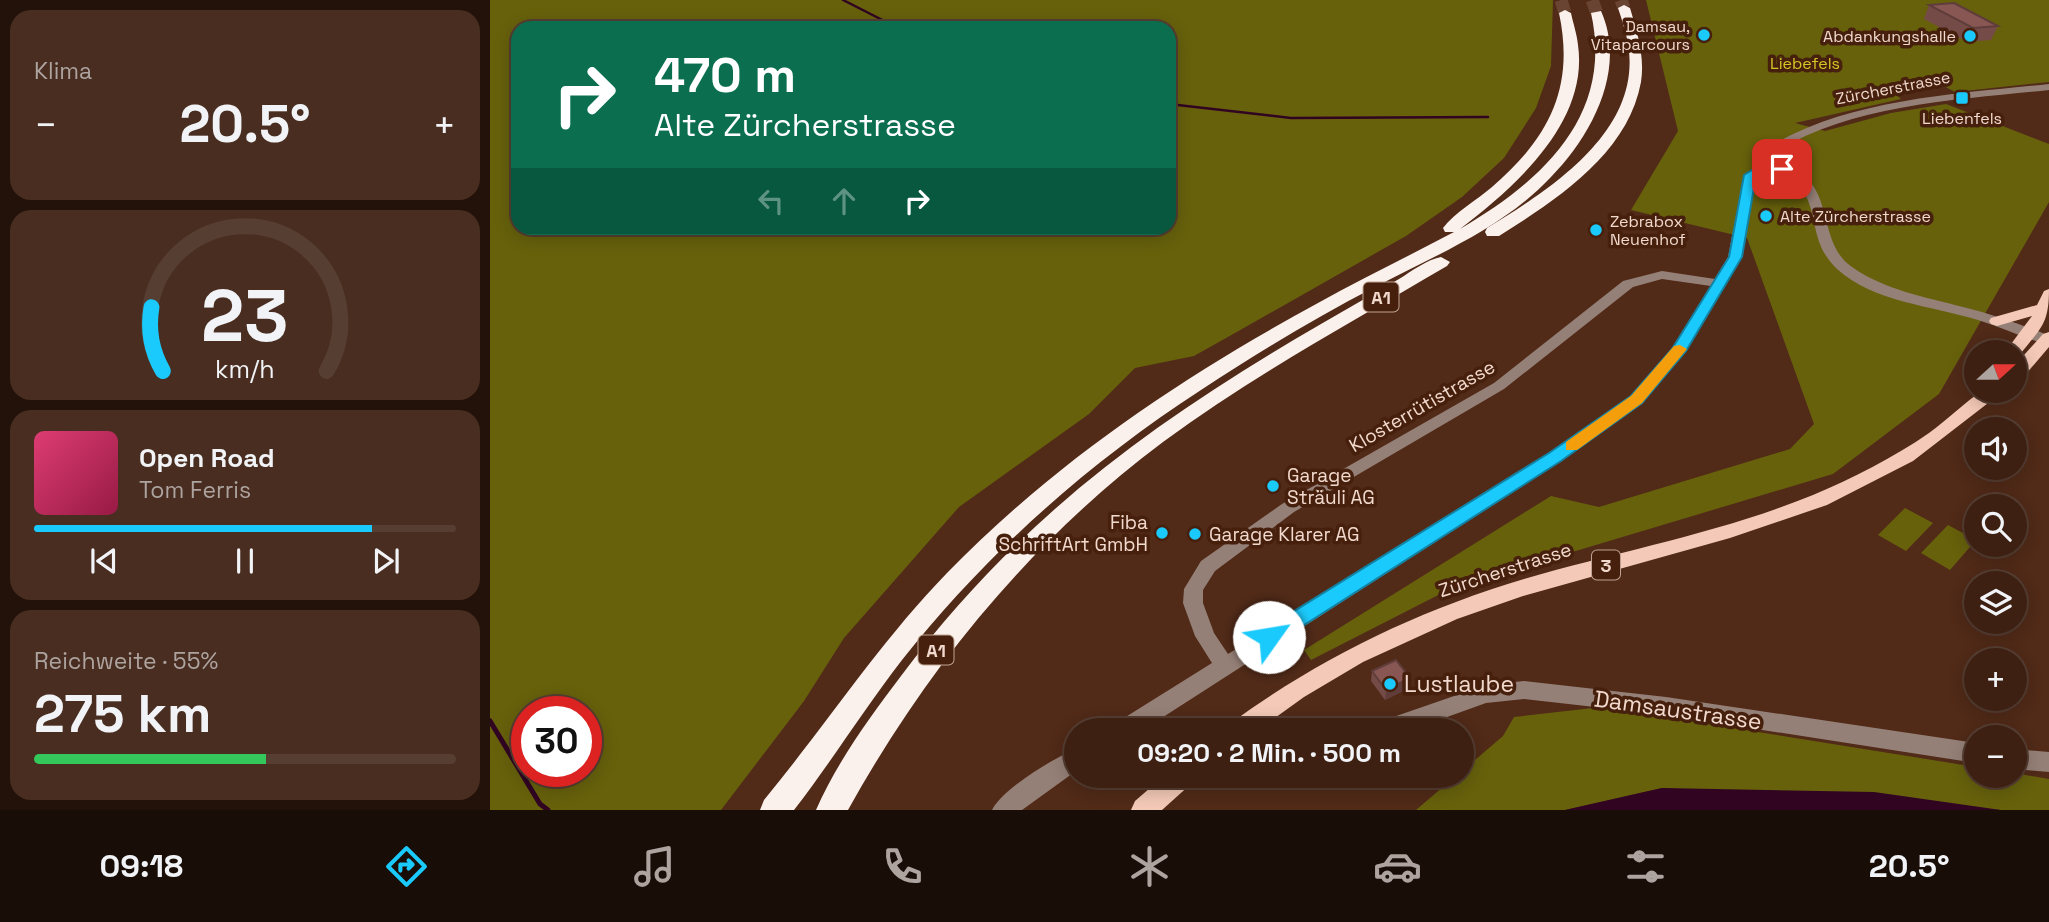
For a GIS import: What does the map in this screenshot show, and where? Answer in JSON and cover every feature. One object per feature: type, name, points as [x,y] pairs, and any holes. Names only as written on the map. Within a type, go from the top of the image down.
[{"type":"highway","name":"A1","points":[[831,810],[894,708],[953,629],[1011,563],[1079,498],[1128,458],[1206,404],[1514,219],[1587,164],[1619,122],[1632,92],[1636,54],[1624,8]]},
{"type":"highway","name":"A1","points":[[790,810],[817,759],[875,676],[922,617],[983,550],[1044,494],[1106,445],[1175,397],[1378,278],[1487,200],[1519,170],[1543,141],[1563,106],[1572,76],[1574,48],[1565,13]]},
{"type":"highway","name":"A1","points":[[1378,278],[1418,260],[1497,213],[1530,189],[1565,153],[1591,111],[1601,82],[1605,46],[1597,13]]},
{"type":"highway","points":[[775,810],[817,759]]},
{"type":"main road","points":[[1997,321],[2046,301]]},
{"type":"main road","points":[[2023,340],[2046,301]]},
{"type":"main road","points":[[2027,363],[2048,340]]},
{"type":"main road","name":"Zürcherstrasse","points":[[1257,718],[1327,671],[1430,620],[1552,579],[1744,527],[1849,487],[1911,454],[1951,426],[1977,403]]},
{"type":"main road","points":[[1144,810],[1169,788]]},
{"type":"street","name":"Zürcherstrasse","points":[[1768,164],[1764,155],[1789,139],[1868,114],[2049,87]]},
{"type":"street","points":[[1143,718],[1616,416],[1664,371],[1720,284],[1735,257],[1741,238],[1750,175],[1768,164],[1792,173],[1807,186],[1820,213],[1824,244],[1850,271],[1893,292],[1997,321],[2048,340]]},
{"type":"street","name":"Klosterrütistrasse","points":[[1225,666],[1205,636],[1193,603],[1200,576],[1219,557],[1288,508],[1499,386],[1628,284],[1644,277],[1670,274],[1720,284]]},
{"type":"street","name":"Damsaustrasse","points":[[1418,718],[1486,694],[1524,690],[1679,708],[1964,752]]},
{"type":"street","points":[[2027,760],[2049,762]]},
{"type":"street","points":[[1004,810],[1064,767]]},
{"type":"green space","points":[[490,0],[1553,0],[1551,66],[1536,108],[1504,158],[1462,197],[1406,236],[1194,356],[1135,368],[1089,414],[959,507],[844,638],[804,701],[721,810],[490,810]]},
{"type":"green space","name":"Liebefels","points":[[1646,0],[2049,0],[2049,82],[1955,92],[1942,85],[1891,90],[1901,99],[1795,123],[1825,131],[1891,113],[1946,104],[2049,144],[2049,202],[1970,340],[1964,340],[1964,350],[1939,394],[1833,474],[1452,588],[1311,660],[1304,650],[1551,496],[1599,507],[1790,449],[1814,424],[1747,238],[1631,210],[1678,131]]},
{"type":"green space","points":[[1905,508],[1933,523],[1906,551],[1878,535]]},
{"type":"green space","points":[[1948,525],[1964,534],[1964,554],[1950,570],[1921,553]]},
{"type":"green space","points":[[1602,707],[1964,765],[1964,788],[2027,788],[2027,775],[2049,779],[2049,810],[2001,810],[1662,788],[1565,810],[1416,810],[1442,788],[1474,788],[1474,761],[1503,736],[1514,717]]},
{"type":"shaded area","points":[[1662,788],[1874,792],[2001,810],[1565,810]]},
{"type":"building","points":[[1954,3],[1998,26],[1973,28],[1929,5]]},
{"type":"building","points":[[1396,660],[1410,678],[1386,690],[1372,671]]},
{"type":"waterway","points":[[843,0],[884,21]]},
{"type":"waterway","points":[[1176,105],[1291,118],[1488,117]]},
{"type":"waterway","points":[[490,721],[540,804],[548,810]]},
{"type":"tunnel","points":[[1561,0],[1565,13]]},
{"type":"tunnel","points":[[1592,0],[1597,13]]},
{"type":"tunnel","points":[[1621,0],[1624,8]]},
{"type":"slow traffic","points":[[1572,446],[1636,400],[1664,371],[1680,349]]},
{"type":"place","name":"Damsau, Vitaparcours","points":[[1704,35]]},
{"type":"place","name":"Abdankungshalle","points":[[1970,36]]},
{"type":"place","name":"Liebenfels","points":[[1962,98]]},
{"type":"place","name":"Alte Zürcherstrasse","points":[[1766,216]]},
{"type":"place","name":"Zebrabox Neuenhof","points":[[1596,230]]},
{"type":"place","name":"Garage Sträuli AG","points":[[1273,486]]},
{"type":"place","name":"Fiba SchriftArt GmbH","points":[[1162,533]]},
{"type":"place","name":"Garage Klarer AG","points":[[1195,534]]},
{"type":"place","name":"Lustlaube","points":[[1390,684]]},
{"type":"route","points":[[1269,637],[1555,457],[1636,400],[1664,371],[1678,351],[1735,257],[1741,238],[1750,175],[1754,170],[1768,164],[1782,169]]}]
